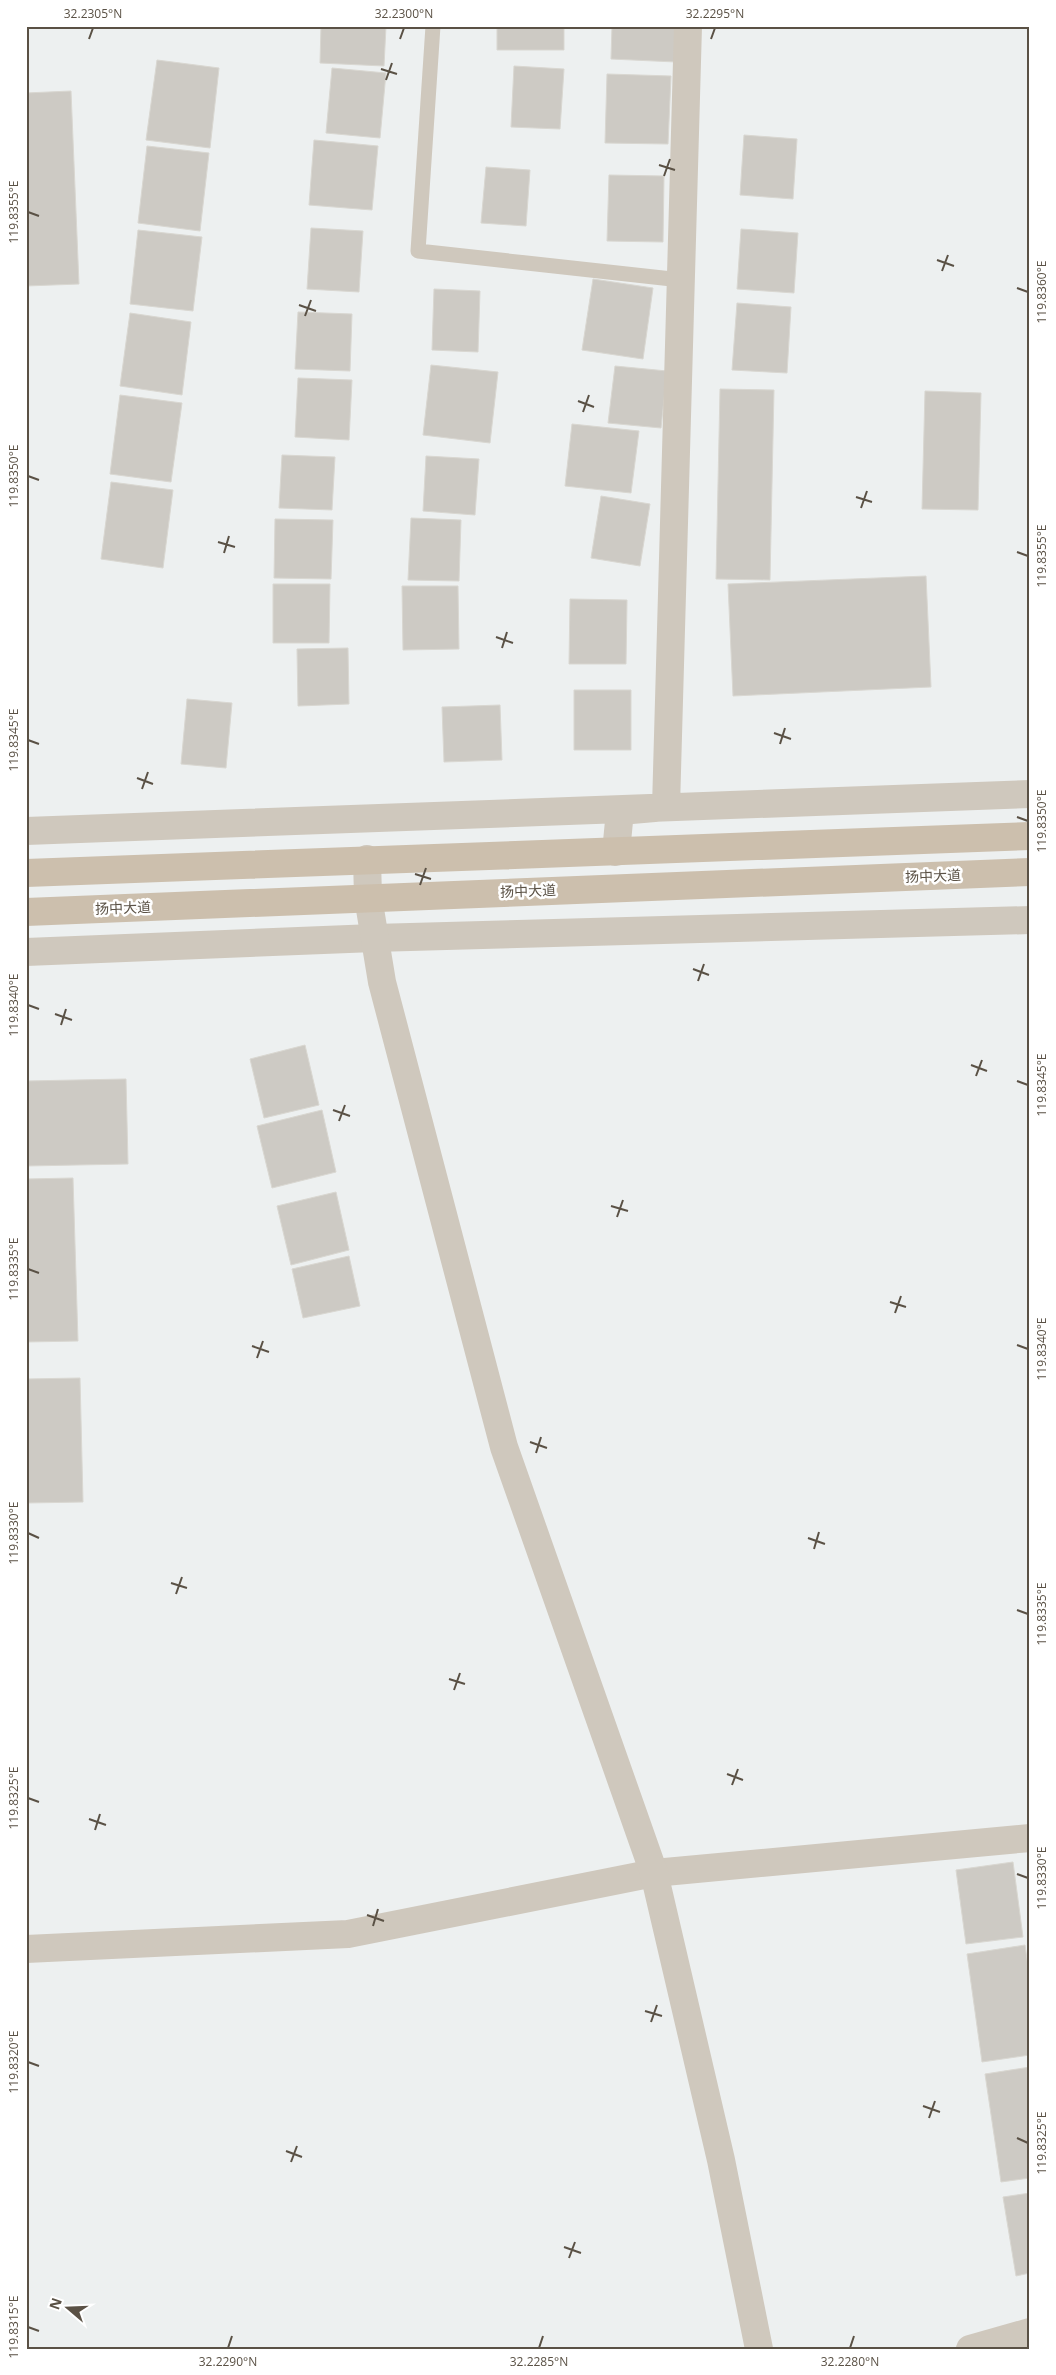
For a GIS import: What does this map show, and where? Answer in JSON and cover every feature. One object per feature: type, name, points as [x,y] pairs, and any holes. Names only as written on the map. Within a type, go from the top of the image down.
[{"type":"main road","points":[[26,873],[1030,836]]},
{"type":"main road","name":"扬中大道","points":[[26,912],[1030,872]]},
{"type":"street","points":[[666,808],[688,26]]},
{"type":"street","points":[[26,831],[1030,794]]},
{"type":"street","points":[[616,852],[620,812],[666,808]]},
{"type":"street","points":[[367,859],[368,897],[382,982],[504,1447],[654,1872],[721,2160],[759,2349]]},
{"type":"street","points":[[26,952],[374,938],[1030,920]]},
{"type":"street","points":[[26,1949],[348,1934],[654,1872],[1030,1838]]},
{"type":"street","points":[[970,2349],[1030,2332]]},
{"type":"lane","points":[[433,26],[418,251],[681,280]]},
{"type":"building","points":[[321,26],[386,26],[384,66],[320,63]]},
{"type":"building","points":[[497,26],[564,26],[564,50],[497,50]]},
{"type":"building","points":[[612,26],[678,26],[676,62],[611,59]]},
{"type":"building","points":[[157,60],[219,68],[210,148],[146,140]]},
{"type":"building","points":[[514,66],[564,69],[560,129],[511,127]]},
{"type":"building","points":[[332,68],[386,73],[380,138],[326,133]]},
{"type":"building","points":[[607,74],[671,76],[668,144],[605,143]]},
{"type":"building","points":[[71,91],[79,284],[26,286],[26,93]]},
{"type":"building","points":[[744,135],[797,139],[793,199],[740,195]]},
{"type":"building","points":[[314,140],[378,146],[372,210],[309,205]]},
{"type":"building","points":[[147,146],[209,153],[200,231],[138,223]]},
{"type":"building","points":[[486,167],[530,170],[526,226],[481,223]]},
{"type":"building","points":[[609,175],[664,176],[663,242],[607,241]]},
{"type":"building","points":[[311,228],[363,231],[359,292],[307,289]]},
{"type":"building","points":[[741,229],[798,233],[794,293],[737,289]]},
{"type":"building","points":[[138,230],[202,237],[193,311],[130,304]]},
{"type":"building","points":[[593,279],[653,288],[643,359],[582,350]]},
{"type":"building","points":[[434,289],[480,291],[478,352],[432,350]]},
{"type":"building","points":[[737,303],[791,307],[787,373],[732,370]]},
{"type":"building","points":[[298,312],[352,314],[350,371],[295,369]]},
{"type":"building","points":[[130,313],[191,322],[182,395],[120,386]]},
{"type":"building","points":[[431,365],[498,372],[490,443],[423,435]]},
{"type":"building","points":[[615,366],[667,371],[661,428],[608,423]]},
{"type":"building","points":[[298,378],[352,380],[349,440],[295,437]]},
{"type":"building","points":[[720,389],[774,390],[770,580],[716,579]]},
{"type":"building","points":[[925,391],[981,393],[978,510],[922,509]]},
{"type":"building","points":[[120,395],[182,403],[171,482],[110,474]]},
{"type":"building","points":[[572,424],[639,431],[631,493],[565,486]]},
{"type":"building","points":[[282,455],[335,457],[332,510],[279,508]]},
{"type":"building","points":[[426,456],[479,459],[475,515],[423,511]]},
{"type":"building","points":[[111,482],[173,490],[163,568],[101,559]]},
{"type":"building","points":[[601,496],[650,504],[640,566],[591,558]]},
{"type":"building","points":[[411,518],[461,520],[459,581],[408,580]]},
{"type":"building","points":[[275,519],[333,520],[331,579],[274,578]]},
{"type":"building","points":[[926,576],[931,687],[733,696],[728,584]]},
{"type":"building","points":[[273,584],[330,584],[329,643],[273,643]]},
{"type":"building","points":[[402,586],[458,586],[459,649],[403,650]]},
{"type":"building","points":[[570,599],[627,600],[626,664],[569,664]]},
{"type":"building","points":[[348,648],[349,704],[298,706],[297,649]]},
{"type":"building","points":[[574,690],[631,690],[631,750],[574,750]]},
{"type":"building","points":[[187,699],[232,703],[226,768],[181,764]]},
{"type":"building","points":[[500,705],[502,760],[444,762],[442,707]]},
{"type":"building","points":[[305,1045],[319,1105],[264,1118],[250,1059]]},
{"type":"building","points":[[126,1079],[128,1164],[26,1166],[26,1081]]},
{"type":"building","points":[[322,1110],[336,1172],[272,1188],[257,1126]]},
{"type":"building","points":[[73,1178],[78,1341],[26,1342],[26,1179]]},
{"type":"building","points":[[336,1192],[349,1250],[291,1265],[277,1206]]},
{"type":"building","points":[[349,1256],[360,1306],[303,1318],[292,1269]]},
{"type":"building","points":[[80,1378],[83,1502],[26,1503],[26,1379]]},
{"type":"building","points":[[1013,1862],[1023,1937],[966,1944],[956,1870]]},
{"type":"building","points":[[1025,1945],[1030,1980],[1030,2055],[982,2062],[967,1954]]},
{"type":"building","points":[[1030,2067],[1030,2178],[1001,2182],[985,2074]]},
{"type":"building","points":[[1030,2193],[1030,2273],[1016,2276],[1003,2197]]}]
